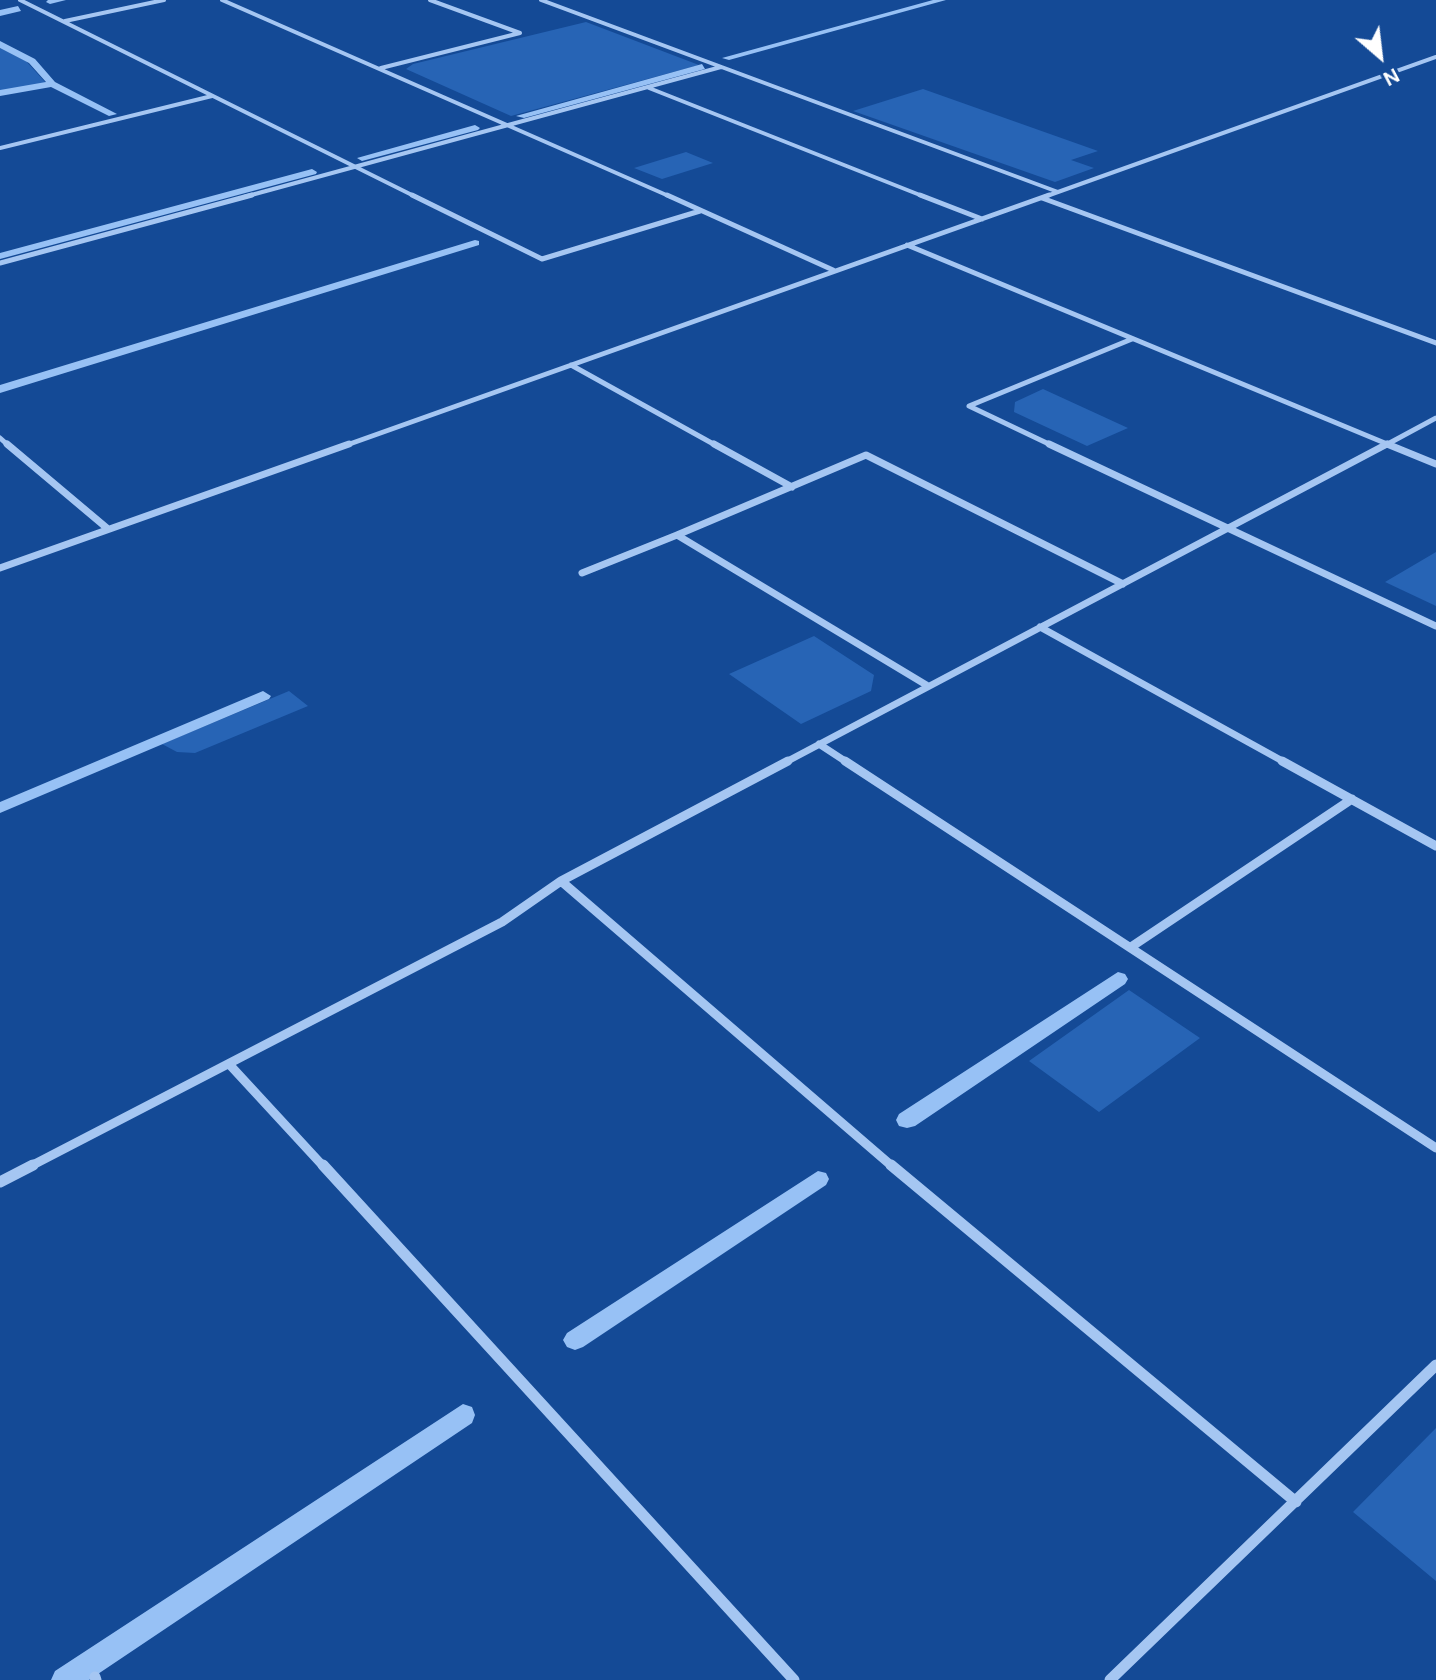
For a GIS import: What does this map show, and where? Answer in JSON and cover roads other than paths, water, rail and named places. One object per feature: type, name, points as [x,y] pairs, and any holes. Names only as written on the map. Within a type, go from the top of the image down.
[{"type":"street","points":[[20,0],[542,259],[700,211]]},
{"type":"street","points":[[64,21],[164,0]]},
{"type":"street","points":[[222,0],[513,125],[834,271]]},
{"type":"street","points":[[380,68],[520,33],[430,0]]},
{"type":"street","points":[[541,0],[1059,192]]},
{"type":"street","points":[[0,568],[1436,57]]},
{"type":"street","points":[[0,263],[721,67]]},
{"type":"street","points":[[649,88],[982,219]]},
{"type":"street","points":[[0,148],[213,96]]},
{"type":"street","points":[[1042,197],[1436,343]]},
{"type":"street","points":[[907,245],[1436,464]]},
{"type":"street","points":[[1132,339],[969,406],[1436,626]]},
{"type":"street","points":[[571,365],[792,487]]},
{"type":"street","points":[[0,1182],[502,922],[561,881],[1436,418]]},
{"type":"street","points":[[0,438],[108,529]]},
{"type":"street","points":[[582,573],[866,455],[1123,584]]},
{"type":"street","points":[[677,535],[928,686]]},
{"type":"street","points":[[1040,627],[1436,846]]},
{"type":"street","points":[[819,744],[1436,1148]]},
{"type":"street","points":[[1131,947],[1352,799]]},
{"type":"street","points":[[561,881],[862,1141],[1296,1502]]},
{"type":"street","points":[[229,1064],[504,1360],[794,1680]]},
{"type":"street","points":[[1110,1680],[1436,1365]]},
{"type":"waterway","points":[[50,2],[62,0]]},
{"type":"waterway","points":[[726,58],[942,0]]},
{"type":"waterway","points":[[0,13],[18,9]]},
{"type":"waterway","points":[[0,44],[32,61],[52,84]]},
{"type":"waterway","points":[[521,116],[702,67]]},
{"type":"waterway","points":[[0,93],[52,84]]},
{"type":"waterway","points":[[52,84],[112,114]]},
{"type":"waterway","points":[[362,158],[475,128]]},
{"type":"waterway","points":[[0,256],[312,172]]},
{"type":"waterway","points":[[0,389],[475,243]]},
{"type":"waterway","points":[[0,808],[263,696]]},
{"type":"waterway","points":[[907,1120],[1118,979]]},
{"type":"waterway","points":[[575,1340],[818,1179]]},
{"type":"waterway","points":[[65,1680],[463,1415]]}]
